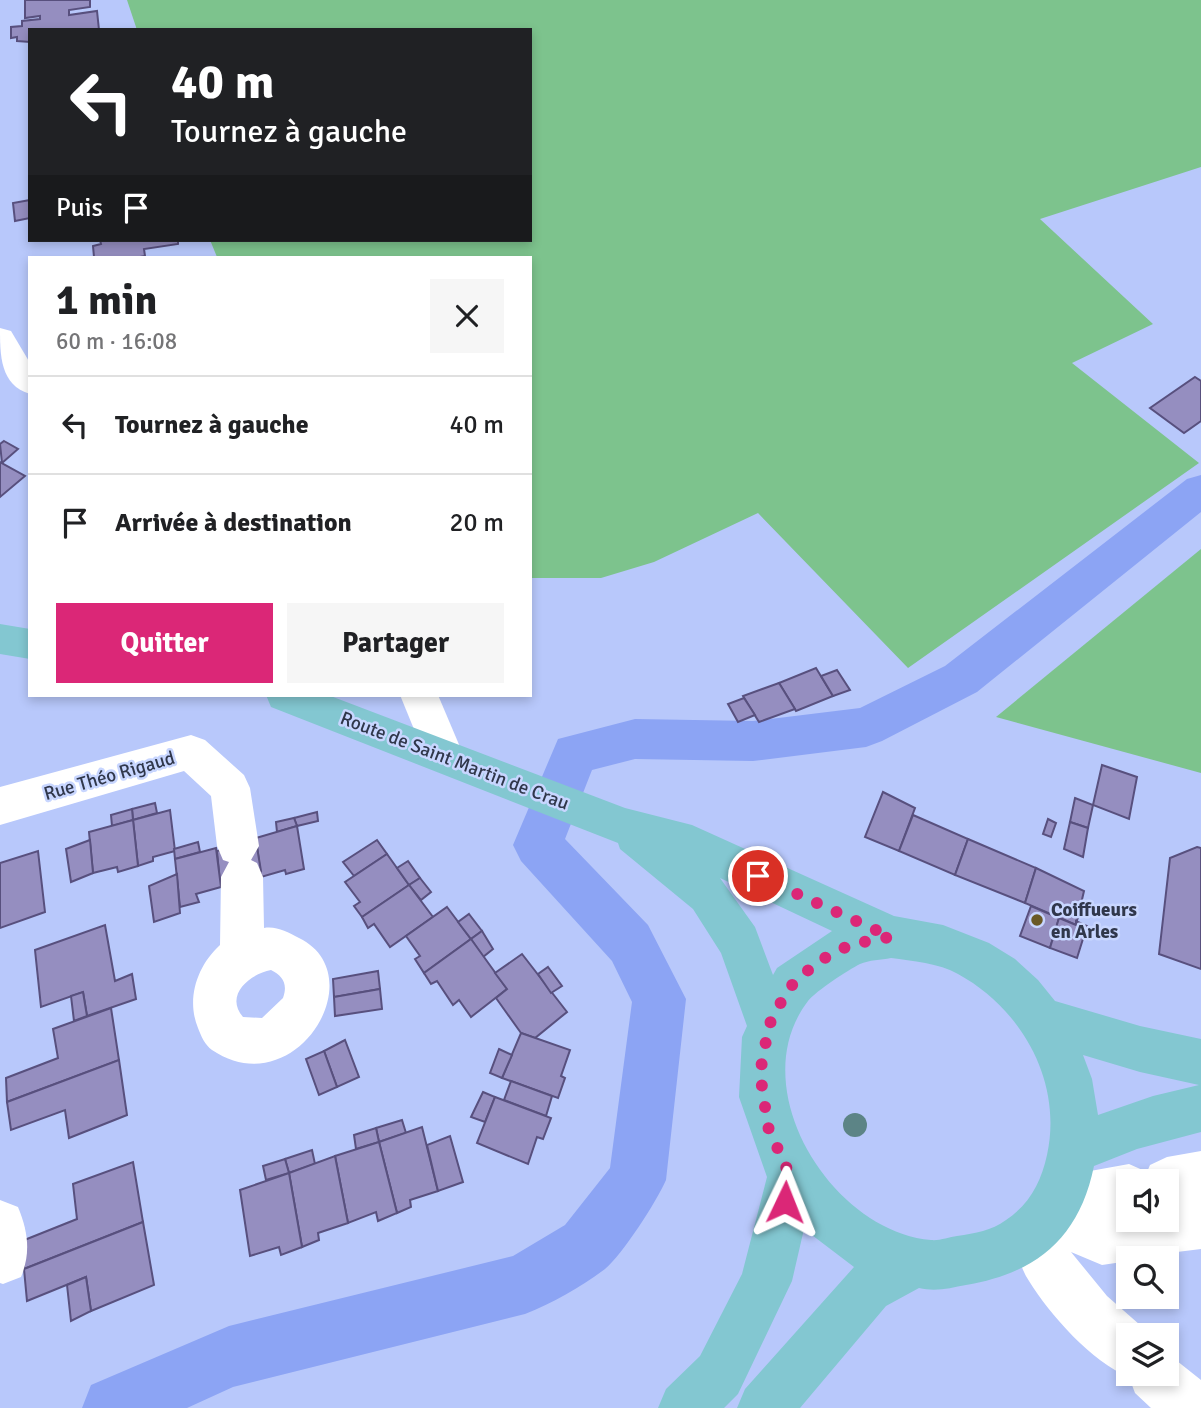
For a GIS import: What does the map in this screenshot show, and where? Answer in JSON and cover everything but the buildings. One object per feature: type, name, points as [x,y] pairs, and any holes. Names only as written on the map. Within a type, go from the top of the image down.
[{"type":"main road","points":[[0,639],[28,644]]},
{"type":"main road","name":"Route de Saint Martin de Crau","points":[[290,697],[616,823],[692,844],[891,937]]},
{"type":"main road","name":"Route de Saint Martin de Crau","points":[[616,823],[708,895],[739,942],[769,1025]]},
{"type":"main road","points":[[891,937],[933,943],[974,959],[1011,985],[1042,1020],[1063,1060],[1075,1104],[1075,1150],[1047,1216],[1001,1254],[958,1265],[913,1263],[866,1247],[824,1218],[791,1178],[768,1127],[760,1073],[769,1025],[788,989],[817,962],[852,944],[891,937]]},
{"type":"main road","points":[[1042,1020],[1140,1049],[1201,1062]]},
{"type":"main road","points":[[1075,1150],[1104,1136],[1160,1117],[1201,1108]]},
{"type":"main road","points":[[685,1408],[719,1375],[766,1281],[791,1178]]},
{"type":"main road","points":[[764,1408],[868,1288],[913,1263]]},
{"type":"street","points":[[0,338],[19,371],[28,381]]},
{"type":"street","points":[[420,697],[443,754]]},
{"type":"street","name":"Rue Théo Rigaud","points":[[0,806],[191,752],[230,788],[240,861],[242,956]]},
{"type":"street","points":[[1179,1180],[1201,1176]]},
{"type":"street","points":[[1047,1216],[1116,1193]]},
{"type":"street","points":[[1047,1216],[1102,1240],[1201,1224]]},
{"type":"street","points":[[1047,1216],[1046,1262],[1089,1314],[1116,1339]]},
{"type":"street","points":[[1167,1386],[1191,1408]]},
{"type":"green space","points":[[127,0],[1201,0],[1201,167],[1040,219],[1153,324],[1072,363],[1199,463],[908,668],[758,513],[654,562],[601,578],[532,578],[532,256],[217,256],[211,242],[532,242],[532,28],[136,28]]},
{"type":"green space","points":[[1201,549],[1201,773],[996,717]]},
{"type":"waterway","points":[[114,1408],[229,1357],[525,1284],[586,1246],[637,1180],[659,999],[630,943],[538,845],[575,754],[635,739],[753,741],[866,727],[961,679],[1201,490]]},
{"type":"place","name":"Coiffueurs en Arles","points":[[1037,920]]},
{"type":"route","points":[[758,876],[891,937],[852,944],[817,962],[788,989],[769,1025],[760,1073],[768,1127],[791,1178],[785,1202]]}]
